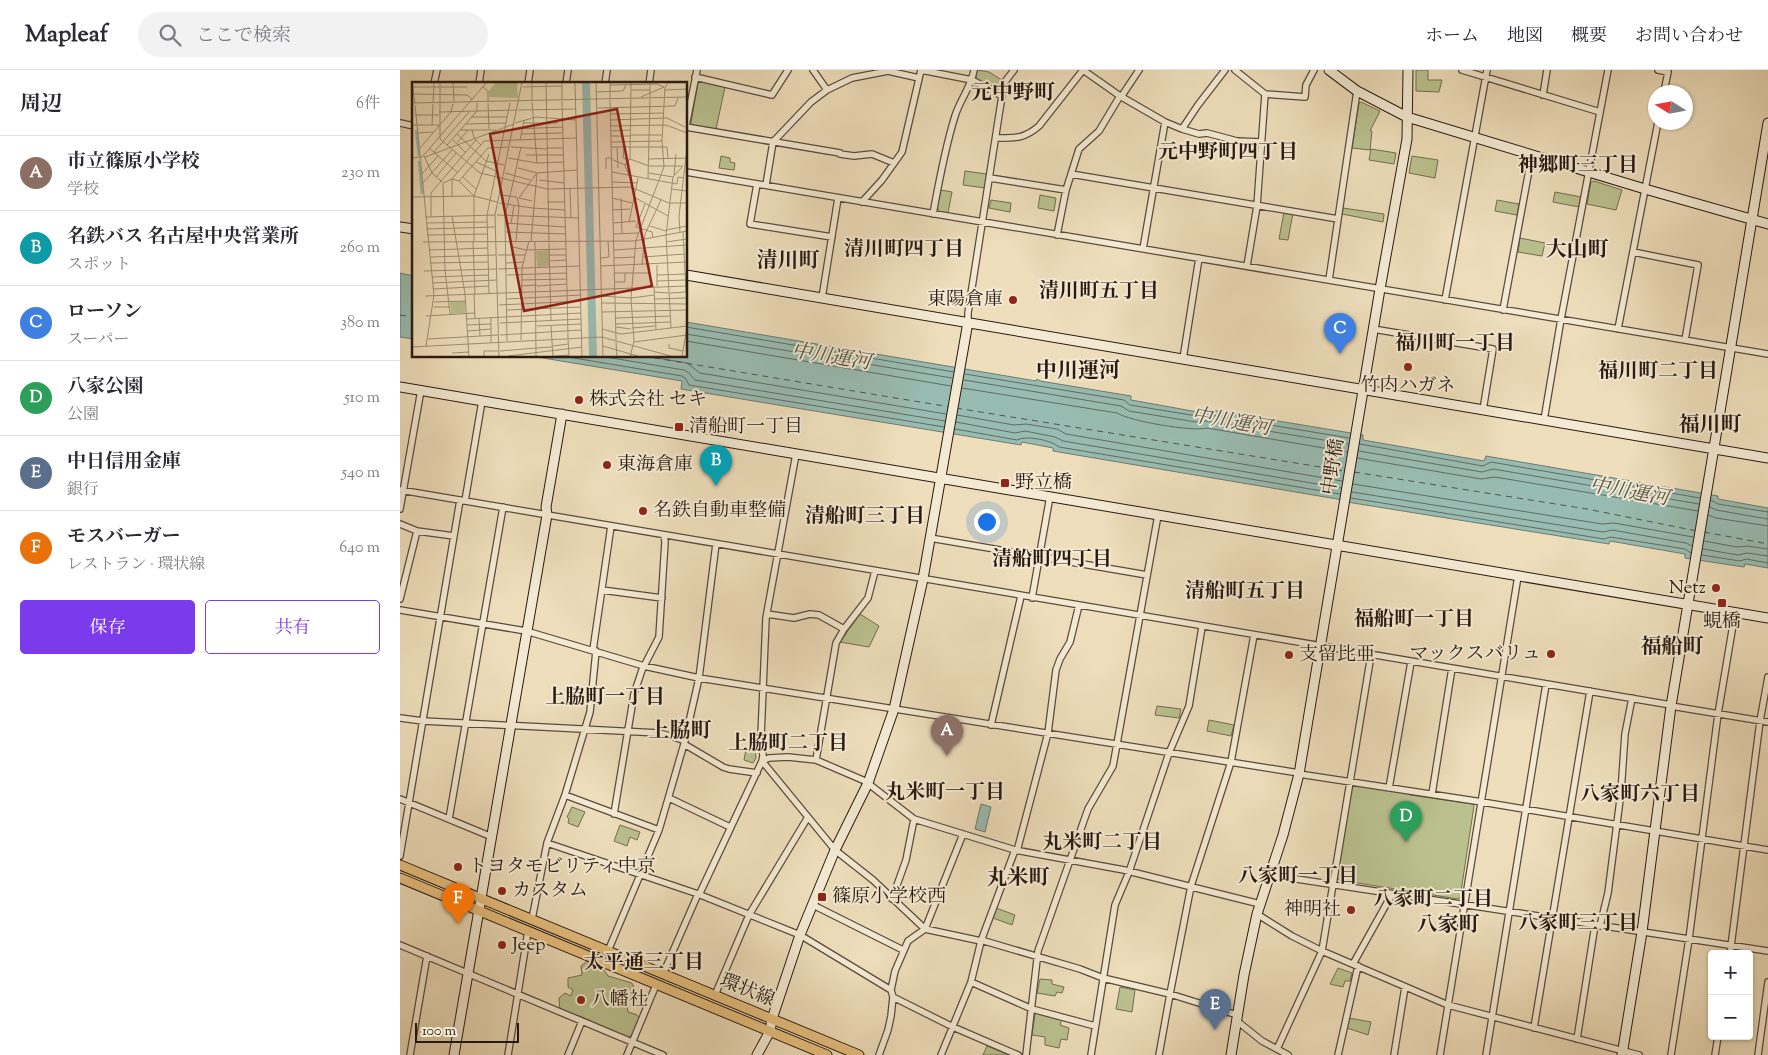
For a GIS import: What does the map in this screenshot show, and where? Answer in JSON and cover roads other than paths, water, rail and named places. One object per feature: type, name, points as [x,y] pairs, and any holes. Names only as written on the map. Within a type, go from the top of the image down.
[{"type":"main road","name":"環状線","points":[[400,865],[859,1055]]},
{"type":"main road","name":"環状線","points":[[400,878],[827,1055]]},
{"type":"street","points":[[688,116],[697,70]]},
{"type":"street","points":[[695,77],[772,95],[788,70]]},
{"type":"street","points":[[813,70],[827,90]]},
{"type":"street","points":[[766,186],[773,142],[811,102],[827,90],[852,78],[888,70],[919,78]]},
{"type":"street","points":[[862,202],[902,152],[921,70],[972,80],[1002,96]]},
{"type":"street","points":[[933,214],[941,169],[955,114],[972,80],[974,70]]},
{"type":"street","points":[[756,1055],[770,1031],[772,1019],[800,935],[836,850],[868,783],[894,710],[923,579],[968,322],[1004,83],[1014,70]]},
{"type":"street","points":[[996,138],[1019,138],[1034,131],[1084,70],[1120,96],[1165,122],[1182,129],[1237,141],[1261,142]]},
{"type":"street","points":[[1057,234],[1066,190],[1079,149],[1099,130],[1138,70]]},
{"type":"street","points":[[1182,129],[1225,70]]},
{"type":"street","points":[[1235,70],[1265,94],[1305,97],[1306,85],[1314,70]]},
{"type":"street","points":[[1329,70],[1357,91],[1407,117],[1768,224]]},
{"type":"street","name":"中野橋","points":[[1230,1055],[1257,914],[1283,835],[1299,774],[1373,329],[1407,139],[1408,70]]},
{"type":"street","points":[[1462,70],[1600,112]]},
{"type":"street","points":[[1445,300],[1487,70]]},
{"type":"street","points":[[1543,95],[1547,70]]},
{"type":"street","points":[[1544,420],[1608,70]]},
{"type":"street","points":[[1658,70],[1668,72],[1665,85]]},
{"type":"street","points":[[1329,280],[1357,91]]},
{"type":"street","points":[[1247,266],[1257,206],[1265,94]]},
{"type":"street","points":[[1143,249],[1165,122]]},
{"type":"street","points":[[1622,1053],[1642,932],[1671,706],[1752,220],[1764,167],[1768,122]]},
{"type":"street","points":[[688,127],[854,156],[872,154],[894,163]]},
{"type":"street","points":[[1618,329],[1656,130]]},
{"type":"street","points":[[1503,310],[1532,154]]},
{"type":"street","points":[[688,172],[1768,354]]},
{"type":"street","points":[[1071,174],[1338,219]]},
{"type":"street","points":[[990,178],[1066,190]]},
{"type":"street","points":[[757,184],[750,224],[832,237]]},
{"type":"street","points":[[822,298],[838,198]]},
{"type":"street","points":[[1633,252],[1698,265],[1685,340]]},
{"type":"street","points":[[1183,359],[1199,258]]},
{"type":"street","points":[[688,275],[1768,458]]},
{"type":"street","points":[[1373,329],[1493,349],[1483,410]]},
{"type":"street","points":[[400,387],[1768,618]]},
{"type":"street","points":[[400,509],[420,390]]},
{"type":"street","points":[[400,856],[454,536],[482,401]]},
{"type":"street","points":[[454,1055],[547,515],[546,507],[562,414]]},
{"type":"street","points":[[663,974],[698,895],[762,761],[762,688],[767,614],[796,454]]},
{"type":"street","points":[[402,491],[1768,722]]},
{"type":"street","points":[[1032,598],[1050,496]]},
{"type":"street","points":[[449,819],[503,508]]},
{"type":"street","points":[[1026,1055],[1038,951],[1088,809],[1113,766],[1158,515]]},
{"type":"street","points":[[400,524],[417,531],[454,536]]},
{"type":"street","points":[[532,919],[547,843],[565,796],[590,712],[595,650],[611,526]]},
{"type":"street","points":[[400,600],[417,531]]},
{"type":"street","points":[[614,814],[634,694],[644,666],[659,637],[664,535]]},
{"type":"street","points":[[930,538],[1147,575]]},
{"type":"street","points":[[608,951],[660,830],[685,743],[699,678],[716,544]]},
{"type":"street","points":[[816,760],[836,643],[844,629],[868,598],[875,571]]},
{"type":"street","points":[[1440,1055],[1518,576]]},
{"type":"street","points":[[602,590],[662,598]]},
{"type":"street","points":[[991,725],[1021,596]]},
{"type":"street","points":[[941,1055],[971,982],[981,941],[1016,851],[1048,733],[1056,670],[1070,642],[1078,605]]},
{"type":"street","points":[[400,610],[526,631],[644,666],[699,678],[894,710],[1116,743],[1146,750],[1147,748],[1181,755],[1184,753],[1194,755],[1195,757],[1482,802],[1768,850]]},
{"type":"street","points":[[1671,1055],[1689,939],[1718,714],[1735,612]]},
{"type":"street","points":[[767,614],[794,618],[814,614],[823,616],[844,629]]},
{"type":"street","points":[[1091,1055],[1115,905],[1129,872],[1169,753],[1188,706],[1202,627]]},
{"type":"street","points":[[1159,1055],[1191,886],[1231,762],[1254,635]]},
{"type":"street","points":[[1277,1049],[1322,951],[1371,655]]},
{"type":"street","points":[[1389,788],[1411,662]]},
{"type":"street","points":[[1432,794],[1452,668]]},
{"type":"street","points":[[1730,950],[1760,721],[1768,677]]},
{"type":"street","points":[[1486,1055],[1546,684]]},
{"type":"street","points":[[1534,1028],[1590,692]]},
{"type":"street","points":[[1577,1039],[1598,925],[1608,893],[1621,792],[1625,734],[1632,698]]},
{"type":"street","points":[[400,718],[423,721],[660,734],[674,737],[729,769],[757,773]]},
{"type":"street","points":[[762,761],[769,758],[788,756],[816,760],[868,783],[914,819],[1016,851],[1129,872],[1260,904]]},
{"type":"street","points":[[762,761],[836,850],[873,880],[925,929],[981,941],[1080,969],[1103,978],[1170,994],[1237,1018],[1262,1041],[1288,1055]]},
{"type":"street","points":[[565,796],[660,830]]},
{"type":"street","points":[[669,798],[730,828]]},
{"type":"street","points":[[400,799],[492,837]]},
{"type":"street","points":[[715,995],[749,915],[808,817]]},
{"type":"street","points":[[892,899],[906,860],[914,819]]},
{"type":"street","points":[[879,1055],[888,1030],[895,972],[903,950],[908,941],[925,929],[963,834]]},
{"type":"street","points":[[547,843],[698,895],[800,935],[892,994],[952,1027],[1018,1055]]},
{"type":"street","points":[[1270,874],[1768,951]]},
{"type":"street","points":[[1338,1055],[1355,965],[1392,894]]},
{"type":"street","points":[[813,905],[903,950]]},
{"type":"street","points":[[1257,914],[1292,936],[1322,951],[1448,1005],[1577,1039],[1622,1053],[1639,1055]]},
{"type":"street","points":[[508,1055],[528,931]]},
{"type":"street","points":[[400,945],[663,1055]]},
{"type":"street","points":[[410,1055],[427,956]]},
{"type":"street","points":[[971,982],[1032,1009],[1096,1026]]},
{"type":"street","points":[[1758,1055],[1768,982]]},
{"type":"street","points":[[627,1055],[656,985]]},
{"type":"street","points":[[1394,1055],[1404,987]]},
{"type":"street","points":[[568,1055],[582,1021]]},
{"type":"street","points":[[1715,1055],[1717,1040]]},
{"type":"water","points":[[400,273],[412,276],[412,339],[400,337]]},
{"type":"water","points":[[688,322],[1036,381],[1037,379],[1131,396],[1131,400],[1198,412],[1199,408],[1363,435],[1363,440],[1484,461],[1486,456],[1718,496],[1718,499],[1768,508],[1768,568],[1745,564],[1744,567],[1685,558],[1685,554],[1610,541],[1609,544],[1353,503],[1053,451],[1053,448],[1022,442],[1021,445],[681,389],[682,381],[543,358],[688,358]]},
{"type":"water","points":[[981,804],[991,807],[985,832],[975,829]]},
{"type":"place","name":"東陽倉庫","points":[[1013,300]]},
{"type":"place","name":"ローソン","points":[[1340,354]]},
{"type":"place","name":"竹内ハガネ","points":[[1408,367]]},
{"type":"place","name":"株式会社 セキ","points":[[579,400]]},
{"type":"place","name":"清船町一丁目","points":[[679,427]]},
{"type":"place","name":"東海倉庫","points":[[607,465]]},
{"type":"place","name":"野立橋","points":[[1005,483]]},
{"type":"place","name":"名鉄バス 名古屋中央営業所","points":[[716,486]]},
{"type":"place","name":"名鉄自動車整備","points":[[643,511]]},
{"type":"place","name":"Netz","points":[[1716,588]]},
{"type":"place","name":"蜆橋","points":[[1722,603]]},
{"type":"place","name":"マックスバリュ","points":[[1551,654]]},
{"type":"place","name":"支留比亜","points":[[1289,655]]},
{"type":"place","name":"市立篠原小学校","points":[[947,756]]},
{"type":"place","name":"八家公園","points":[[1406,842]]},
{"type":"place","name":"トヨタモビリティ中京","points":[[458,867]]},
{"type":"place","name":"カスタム","points":[[502,891]]},
{"type":"place","name":"篠原小学校西","points":[[822,897]]},
{"type":"place","name":"神明社","points":[[1351,910]]},
{"type":"place","name":"モスバーガー","points":[[458,924]]},
{"type":"place","name":"Jeep","points":[[502,945]]},
{"type":"place","name":"八幡社","points":[[581,1000]]},
{"type":"place","name":"中日信用金庫","points":[[1215,1030]]},
{"type":"district","name":"元中野町","points":[[1013,94]]},
{"type":"district","name":"元中野町四丁目","points":[[1228,153]]},
{"type":"district","name":"神郷町三丁目","points":[[1578,166]]},
{"type":"district","name":"清川町四丁目","points":[[904,250]]},
{"type":"district","name":"大山町","points":[[1577,251]]},
{"type":"district","name":"清川町","points":[[788,262]]},
{"type":"district","name":"清川町五丁目","points":[[1099,292]]},
{"type":"district","name":"福川町一丁目","points":[[1455,344]]},
{"type":"district","name":"中川運河","points":[[1078,372]]},
{"type":"district","name":"福川町二丁目","points":[[1658,372]]},
{"type":"district","name":"福川町","points":[[1710,426]]},
{"type":"district","name":"清船町三丁目","points":[[865,517]]},
{"type":"district","name":"清船町四丁目","points":[[1052,560]]},
{"type":"district","name":"清船町五丁目","points":[[1245,592]]},
{"type":"district","name":"福船町一丁目","points":[[1414,620]]},
{"type":"district","name":"福船町","points":[[1672,648]]},
{"type":"district","name":"上脇町一丁目","points":[[605,698]]},
{"type":"district","name":"上脇町","points":[[680,732]]},
{"type":"district","name":"上脇町二丁目","points":[[788,744]]},
{"type":"district","name":"丸米町一丁目","points":[[945,793]]},
{"type":"district","name":"八家町六丁目","points":[[1640,795]]},
{"type":"district","name":"丸米町二丁目","points":[[1102,843]]},
{"type":"district","name":"八家町一丁目","points":[[1298,877]]},
{"type":"district","name":"丸米町","points":[[1018,879]]},
{"type":"district","name":"八家町二丁目","points":[[1433,900]]},
{"type":"district","name":"八家町三丁目","points":[[1578,924]]},
{"type":"district","name":"八家町","points":[[1448,926]]},
{"type":"district","name":"太平通三丁目","points":[[644,963]]}]
